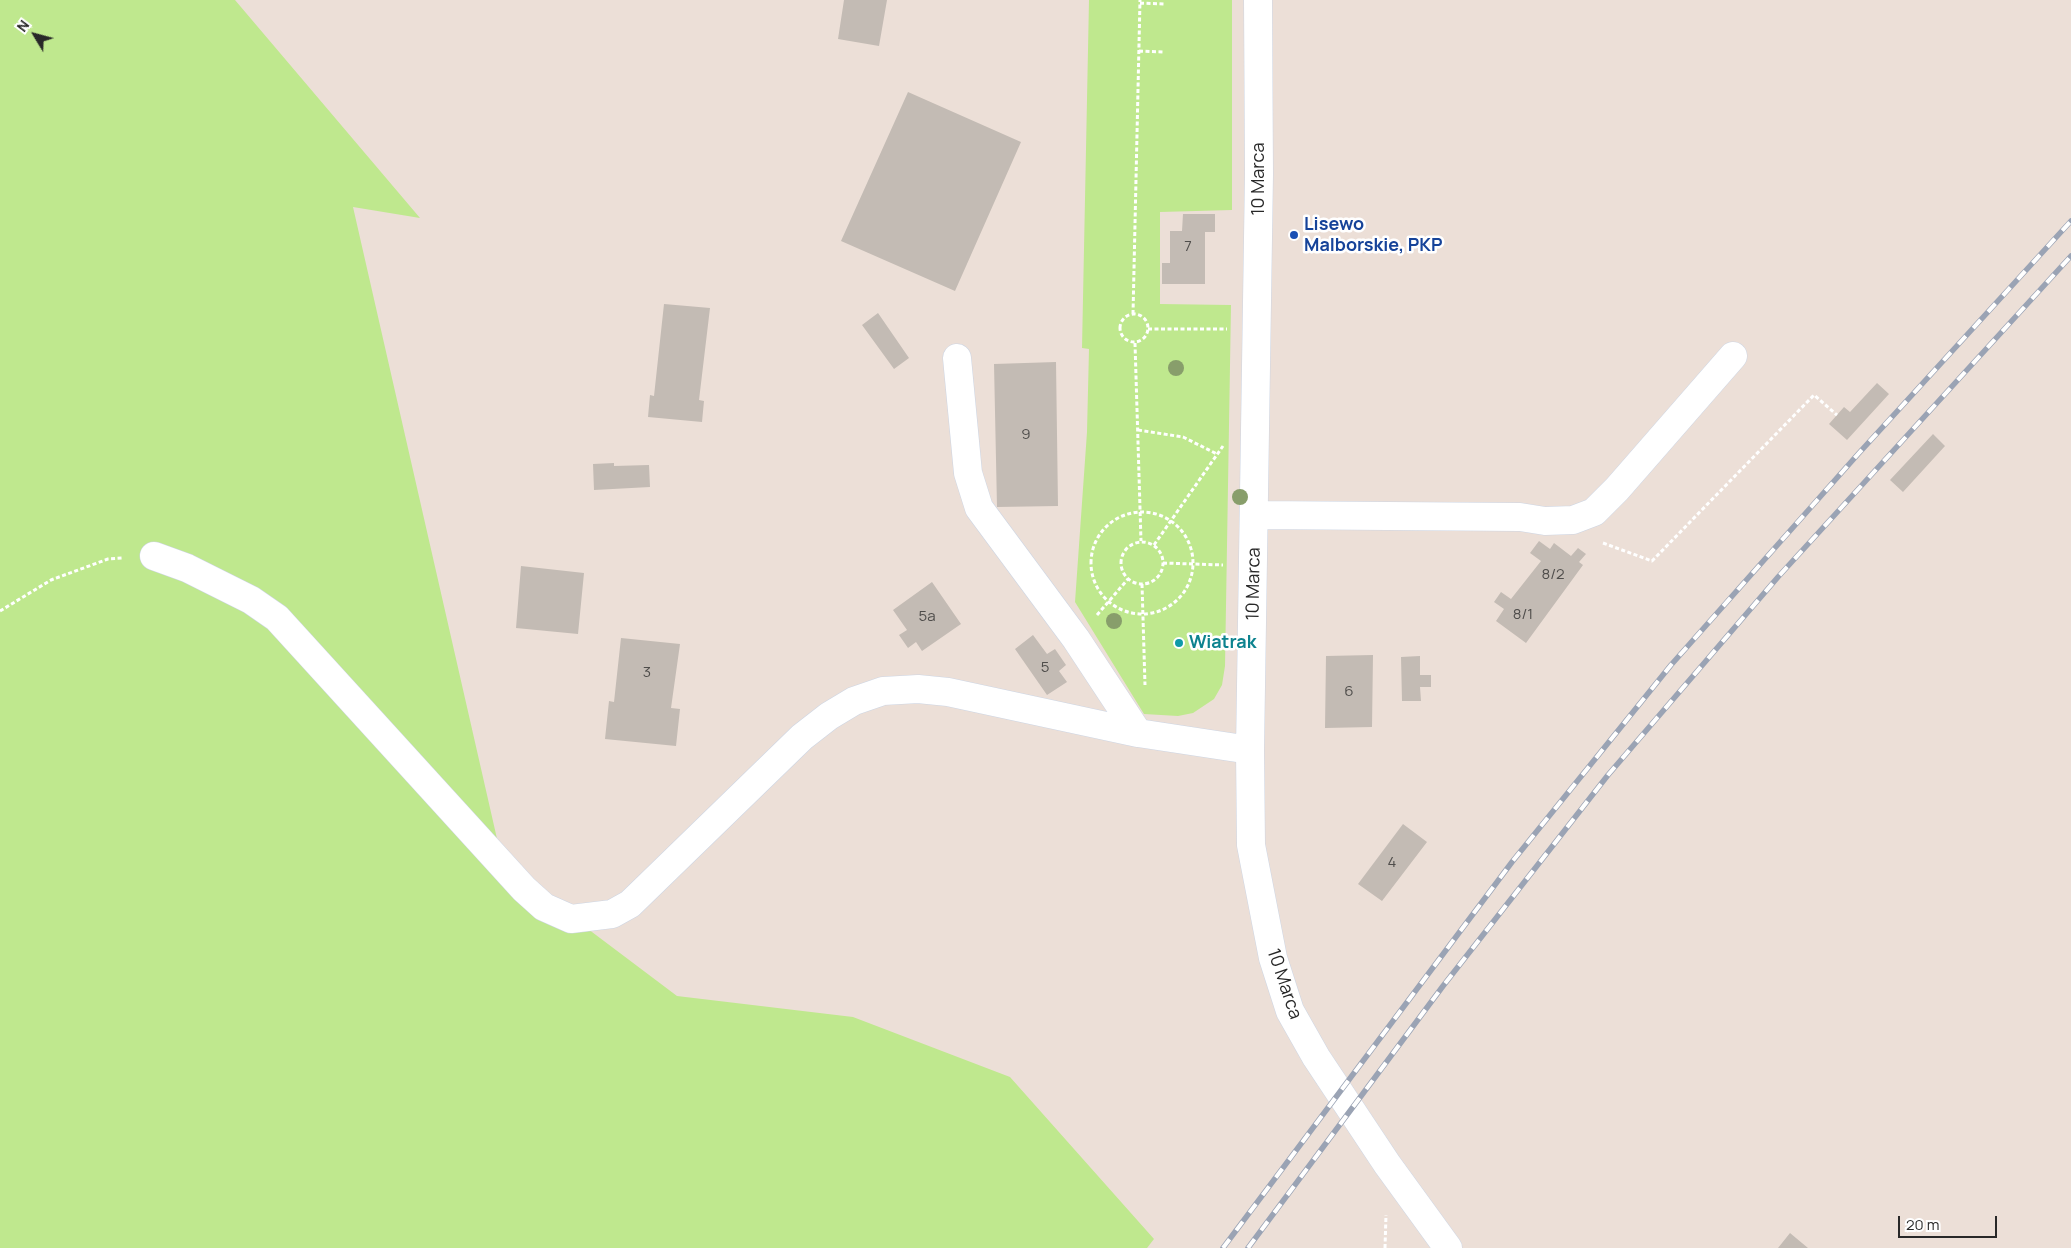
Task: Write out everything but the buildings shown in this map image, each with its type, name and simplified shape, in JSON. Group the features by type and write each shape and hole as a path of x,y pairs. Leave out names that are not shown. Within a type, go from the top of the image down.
{"street":[{"name":"10 Marca","path":"1258,0 1259,174 1256,515 1250,750 1252,845 1273,958 1290,1011 1316,1057 1387,1164 1448,1248"},
{"path":"1256,515 1520,517 1545,521 1573,520 1594,512 1617,489 1733,356"},
{"path":"957,358 968,473 980,508 1076,639 1138,733"},
{"path":"154,556 187,568 252,600 277,618 524,889 544,907 571,919 612,914 630,904 802,737 829,716 854,701 883,691 918,689 948,692 1138,733 1250,750"}],"path":[{"path":"1133,314 1140,1 1164,4"},
{"path":"1139,51 1164,52"},
{"path":"1133,314 1144,318 1148,329 1143,340 1135,343 1125,340 1120,326 1124,317 1133,314"},
{"path":"1148,329 1228,328"},
{"path":"1135,343 1141,541"},
{"path":"1573,520 1571,532 1652,561 1814,395 1837,415"},
{"path":"1138,430 1182,437 1217,454"},
{"path":"1154,545 1170,519 1226,441"},
{"path":"1140,511 1156,513 1170,519 1178,526 1190,543 1193,564 1189,585 1175,602 1160,611 1144,615 1125,612 1108,602 1094,582 1091,570 1093,546 1106,526 1116,518 1140,511"},
{"path":"1141,541 1154,545 1159,550 1163,563 1159,575 1148,583 1142,584 1128,579 1123,574 1120,559 1127,546 1141,541"},
{"path":"0,611 51,580 108,559 154,556"},
{"path":"1163,563 1226,565"},
{"path":"1096,616 1128,579"},
{"path":"1142,584 1146,690"}],"green space":[{"path":"0,0 235,0 420,218 353,207 503,865 677,996 853,1017 1010,1077 1154,1239 1147,1248 0,1248"},
{"path":"1089,0 1232,0 1232,210 1160,212 1160,304 1231,305 1225,666 1222,685 1214,699 1193,713 1178,716 1144,714 1075,602 1087,432 1089,349 1082,348"}],"railway":[{"path":"1223,1248 1512,862 1671,665 1859,453 2071,221"},
{"path":"1248,1248 1443,986 1608,775 1778,577 2071,256"}],"place":[{"name":"Lisewo Malborskie, PKP","path":"1294,235"},
{"name":"Wiatrak","path":"1179,643"}]}
